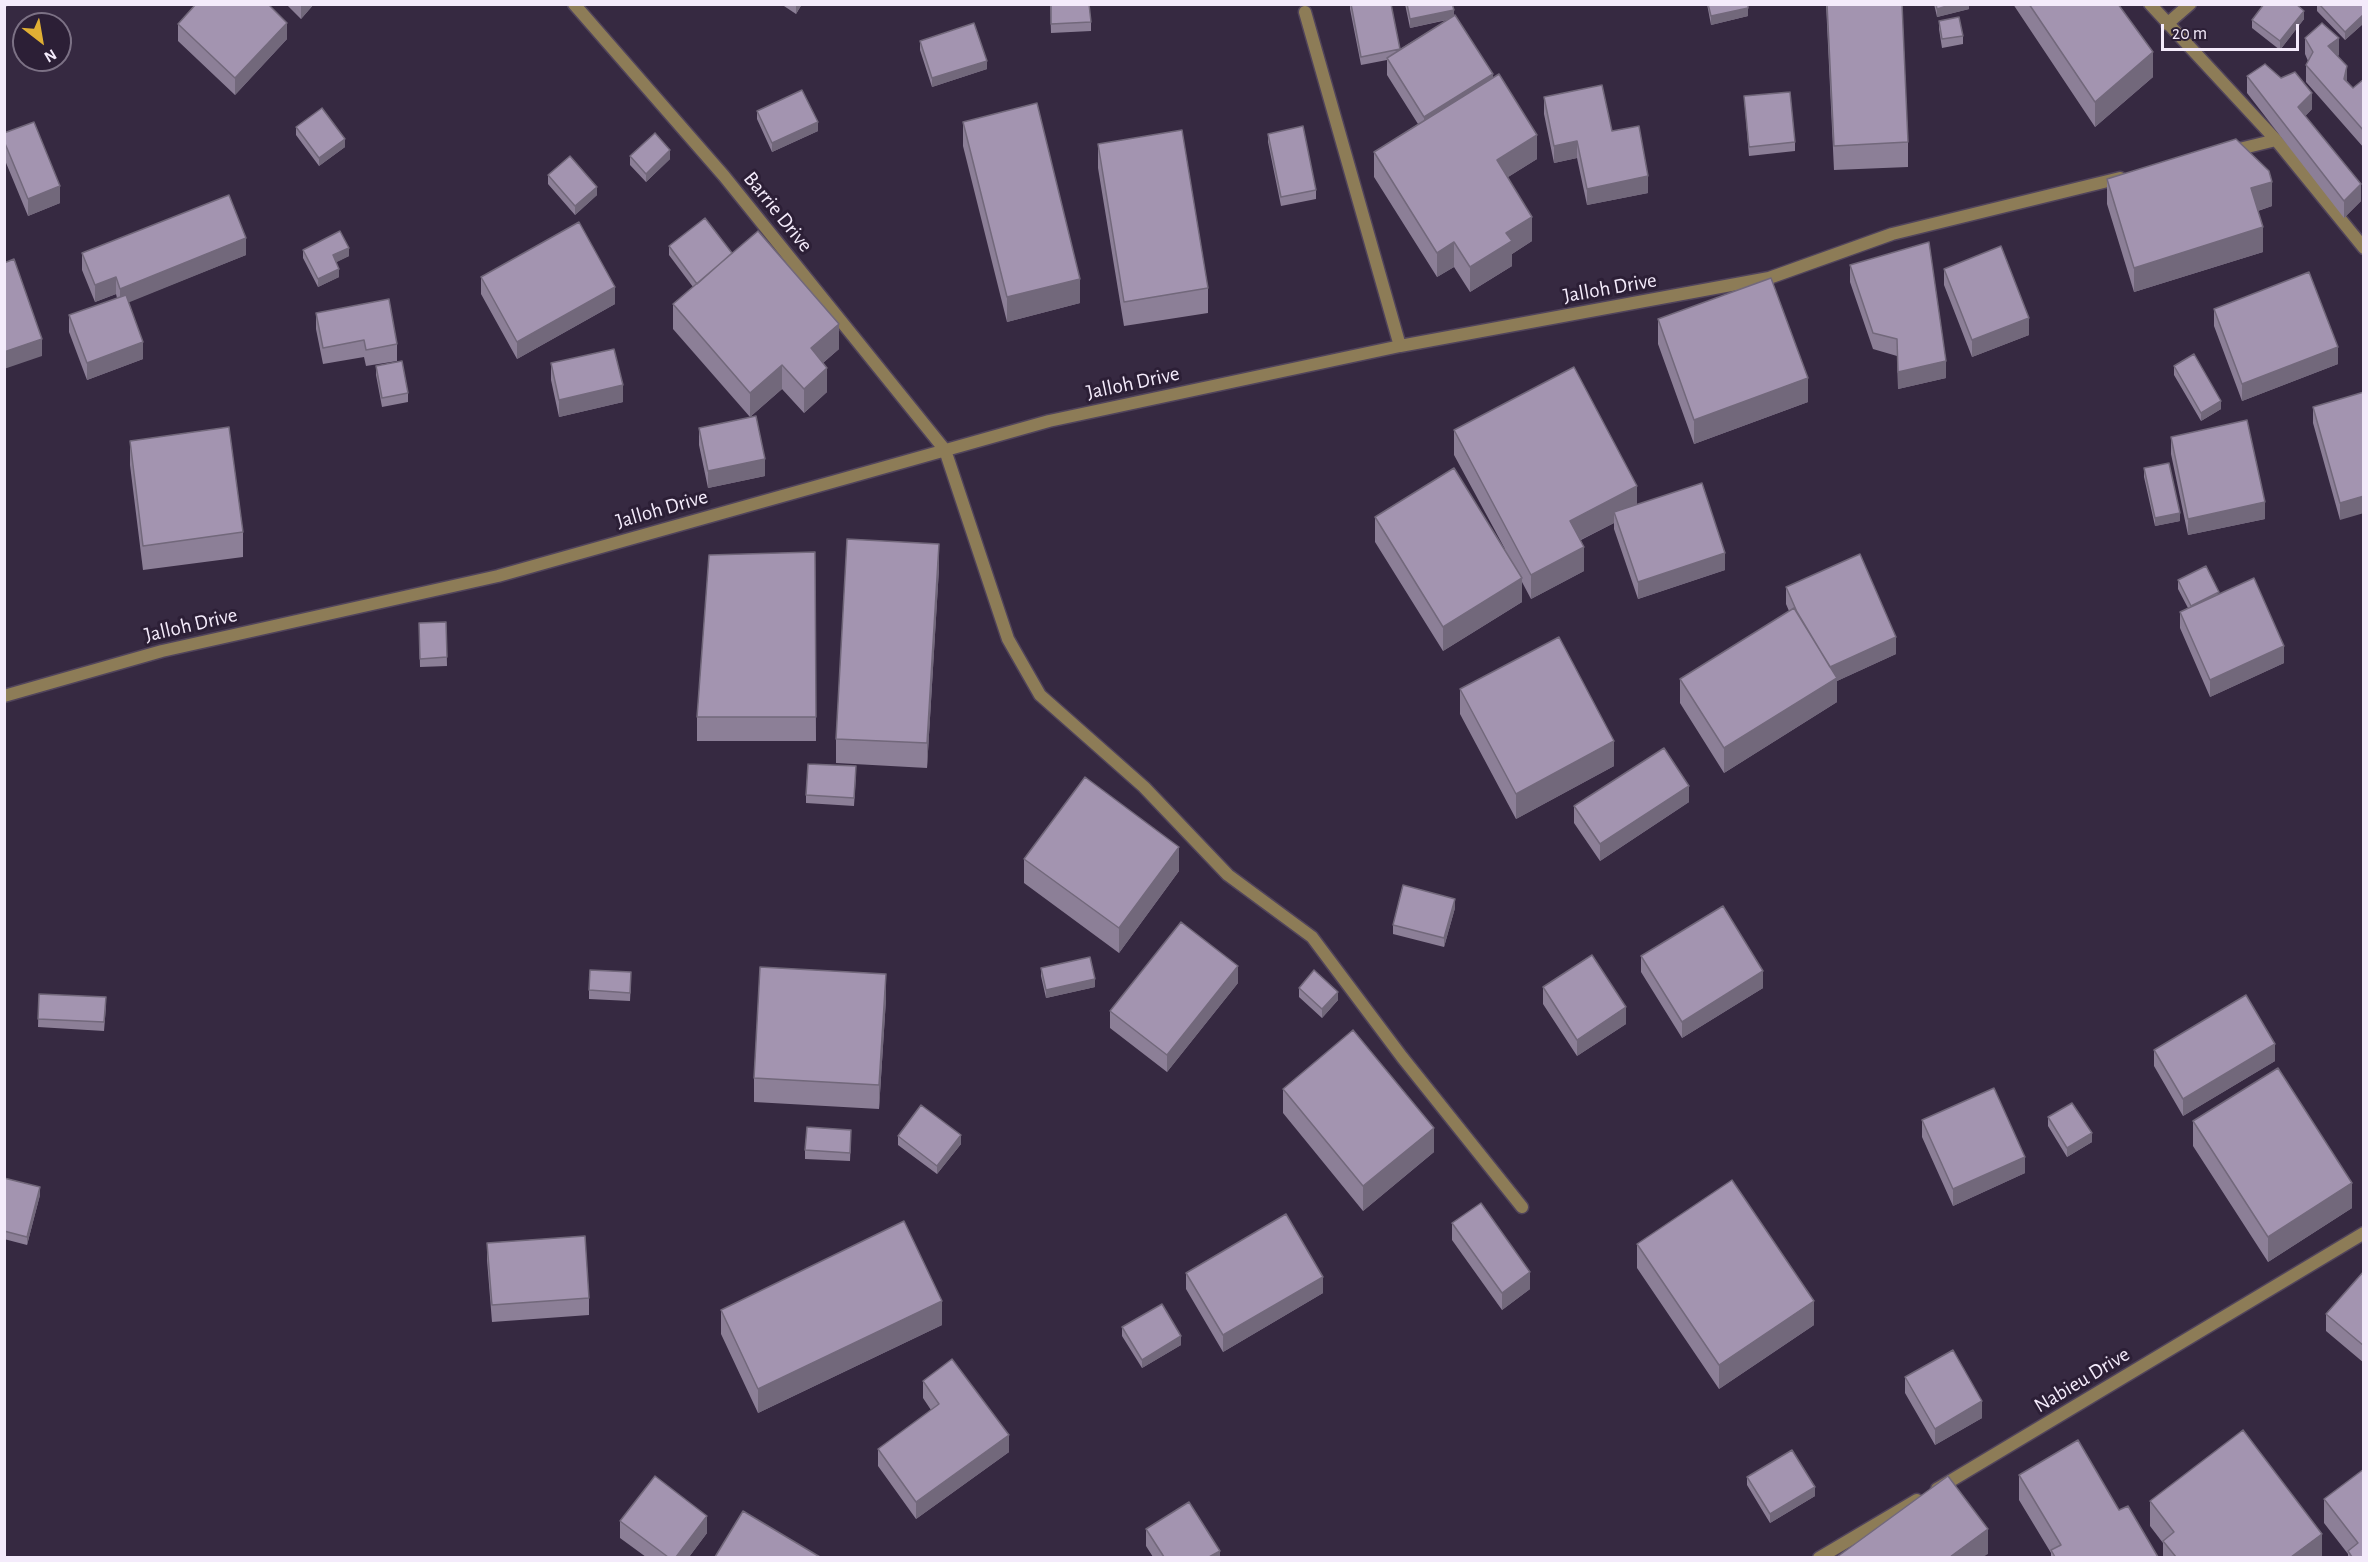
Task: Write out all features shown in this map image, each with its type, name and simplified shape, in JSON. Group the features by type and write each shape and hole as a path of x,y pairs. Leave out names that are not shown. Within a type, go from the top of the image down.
{"street":[{"name":"Barrie Drive","path":"574,4 724,176 945,450"},
{"path":"2150,4 2276,140 2364,248"},
{"path":"2168,24 2190,4"},
{"path":"1305,12 1400,346"},
{"path":"2218,154 2276,140"},
{"name":"Jalloh Drive","path":"4,696 162,651 498,576 1049,421 1400,346 1769,278 1892,234 2136,174"},
{"path":"945,450 1008,639 1040,695 1144,787 1228,875 1312,937 1402,1057 1522,1207"},
{"name":"Nabieu Drive","path":"1819,1557 2364,1233"}],"building":[{"path":"196,4 268,4 287,23 235,78 178,24"},
{"path":"1051,4 1089,4 1091,22 1051,24"},
{"path":"1351,4 1391,4 1400,49 1361,57"},
{"path":"1407,4 1452,4 1454,10 1410,19"},
{"path":"1708,4 1748,4 1748,8 1711,16"},
{"path":"1827,4 1902,4 1908,142 1834,146"},
{"path":"1936,4 1953,4 1937,9"},
{"path":"2029,4 2118,4 2153,52 2095,102"},
{"path":"2264,4 2296,4 2304,11 2280,41 2252,20"},
{"path":"2319,4 2364,4 2364,14 2345,32"},
{"path":"1455,15 1493,74 1424,117 1387,58"},
{"path":"1959,17 1963,36 1942,39 1939,21"},
{"path":"974,23 987,61 932,78 920,41"},
{"path":"2322,23 2339,38 2328,46 2347,66 2344,79 2353,88 2364,79 2364,131 2306,65 2313,52 2305,38"},
{"path":"2265,64 2281,78 2295,72 2312,93 2298,107 2361,184 2344,201 2247,76"},
{"path":"1499,74 1537,135 1497,160 1532,217 1506,233 1512,241 1470,267 1454,242 1437,253 1374,152"},
{"path":"1602,85 1612,131 1639,126 1648,176 1587,189 1577,141 1554,146 1544,97"},
{"path":"802,90 818,122 772,143 757,111"},
{"path":"1790,92 1795,142 1749,147 1744,96"},
{"path":"1037,103 1080,279 1007,297 963,122"},
{"path":"322,108 345,139 319,158 296,127"},
{"path":"34,122 60,186 28,199 4,141 4,133"},
{"path":"1303,126 1316,190 1281,197 1268,134"},
{"path":"1182,130 1208,288 1124,302 1098,144"},
{"path":"655,133 670,150 646,174 630,156"},
{"path":"2236,139 2269,171 2272,182 2251,188 2263,227 2134,268 2107,179"},
{"path":"570,156 597,187 575,206 548,175"},
{"path":"229,195 246,238 120,289 116,277 95,285 82,253"},
{"path":"705,218 732,253 697,284 669,246"},
{"path":"579,222 615,287 517,342 481,277"},
{"path":"340,231 349,248 333,255 339,269 318,279 303,250"},
{"path":"758,231 839,324 811,348 827,368 804,389 782,365 750,393 673,304"},
{"path":"1929,242 1946,361 1898,372 1897,339 1873,333 1850,265"},
{"path":"2001,246 2029,318 1972,340 1944,269"},
{"path":"14,259 42,339 4,352 4,263"},
{"path":"2309,272 2338,347 2242,384 2214,309"},
{"path":"1771,278 1808,378 1694,420 1658,319"},
{"path":"126,295 143,342 87,363 69,315"},
{"path":"389,299 397,344 366,350 364,340 323,348 316,313"},
{"path":"614,349 623,385 559,400 551,363"},
{"path":"2194,354 2221,401 2201,413 2174,366"},
{"path":"402,361 408,393 382,398 376,366"},
{"path":"1574,367 1637,486 1570,521 1584,547 1531,575 1454,430"},
{"path":"2364,392 2364,496 2340,503 2313,407"},
{"path":"756,416 765,459 708,471 699,428"},
{"path":"2247,420 2265,502 2188,519 2171,437"},
{"path":"229,427 243,532 143,546 130,441"},
{"path":"2169,463 2180,513 2155,518 2144,468"},
{"path":"1454,468 1522,578 1443,627 1375,517"},
{"path":"1702,483 1725,553 1638,582 1614,512"},
{"path":"847,539 939,544 927,743 836,739"},
{"path":"815,552 816,717 697,717 709,555"},
{"path":"1860,554 1896,637 1830,667 1797,612 1786,587"},
{"path":"2206,566 2219,592 2191,606 2178,580"},
{"path":"2254,578 2284,646 2210,680 2180,612"},
{"path":"1794,608 1837,678 1724,748 1680,679"},
{"path":"446,622 447,657 420,659 419,623"},
{"path":"1559,637 1614,741 1516,794 1460,689"},
{"path":"1664,748 1689,786 1600,844 1574,806"},
{"path":"808,764 856,766 854,798 806,795"},
{"path":"1085,777 1179,847 1119,928 1024,859"},
{"path":"1403,885 1455,899 1444,938 1393,925"},
{"path":"1723,906 1763,971 1682,1022 1641,956"},
{"path":"1181,922 1238,966 1167,1055 1110,1011"},
{"path":"1592,955 1626,1007 1577,1040 1543,987"},
{"path":"1090,957 1095,979 1046,990 1041,968"},
{"path":"760,967 886,974 879,1085 754,1078"},
{"path":"590,970 631,972 630,993 589,990"},
{"path":"1314,970 1338,992 1322,1009 1299,988"},
{"path":"39,994 106,997 104,1022 38,1019"},
{"path":"2246,995 2275,1044 2183,1099 2154,1050"},
{"path":"1353,1030 1434,1128 1363,1186 1283,1089"},
{"path":"2278,1068 2352,1183 2268,1237 2193,1121"},
{"path":"1994,1088 2025,1157 1953,1189 1922,1120"},
{"path":"2072,1103 2092,1133 2067,1148 2048,1117"},
{"path":"921,1105 961,1135 937,1166 898,1136"},
{"path":"807,1127 851,1130 850,1153 805,1150"},
{"path":"4,1178 40,1187 27,1237 4,1231"},
{"path":"1732,1180 1814,1301 1719,1365 1637,1244"},
{"path":"1481,1203 1530,1272 1502,1293 1452,1223"},
{"path":"1286,1214 1323,1277 1223,1335 1186,1273"},
{"path":"904,1221 942,1301 758,1389 721,1310"},
{"path":"585,1236 589,1298 492,1305 487,1243"},
{"path":"2364,1271 2364,1346 2326,1314"},
{"path":"1162,1304 1181,1336 1142,1360 1122,1327"},
{"path":"1953,1350 1982,1401 1935,1429 1905,1377"},
{"path":"952,1359 1009,1435 916,1502 878,1449 939,1404 923,1381"},
{"path":"2243,1430 2322,1534 2291,1557 2176,1557 2163,1541 2174,1532 2150,1501"},
{"path":"2078,1440 2119,1510 2128,1506 2158,1557 2055,1557 2051,1550 2061,1545 2019,1475"},
{"path":"1792,1450 1815,1487 1770,1514 1747,1477"},
{"path":"2364,1469 2364,1557 2352,1557 2348,1551 2358,1543 2324,1499"},
{"path":"655,1476 707,1516 676,1557 668,1557 620,1521"},
{"path":"1948,1476 1988,1529 1950,1557 1837,1557"},
{"path":"1189,1502 1220,1551 1209,1557 1164,1557 1146,1529"},
{"path":"743,1511 820,1557 715,1557"}]}
